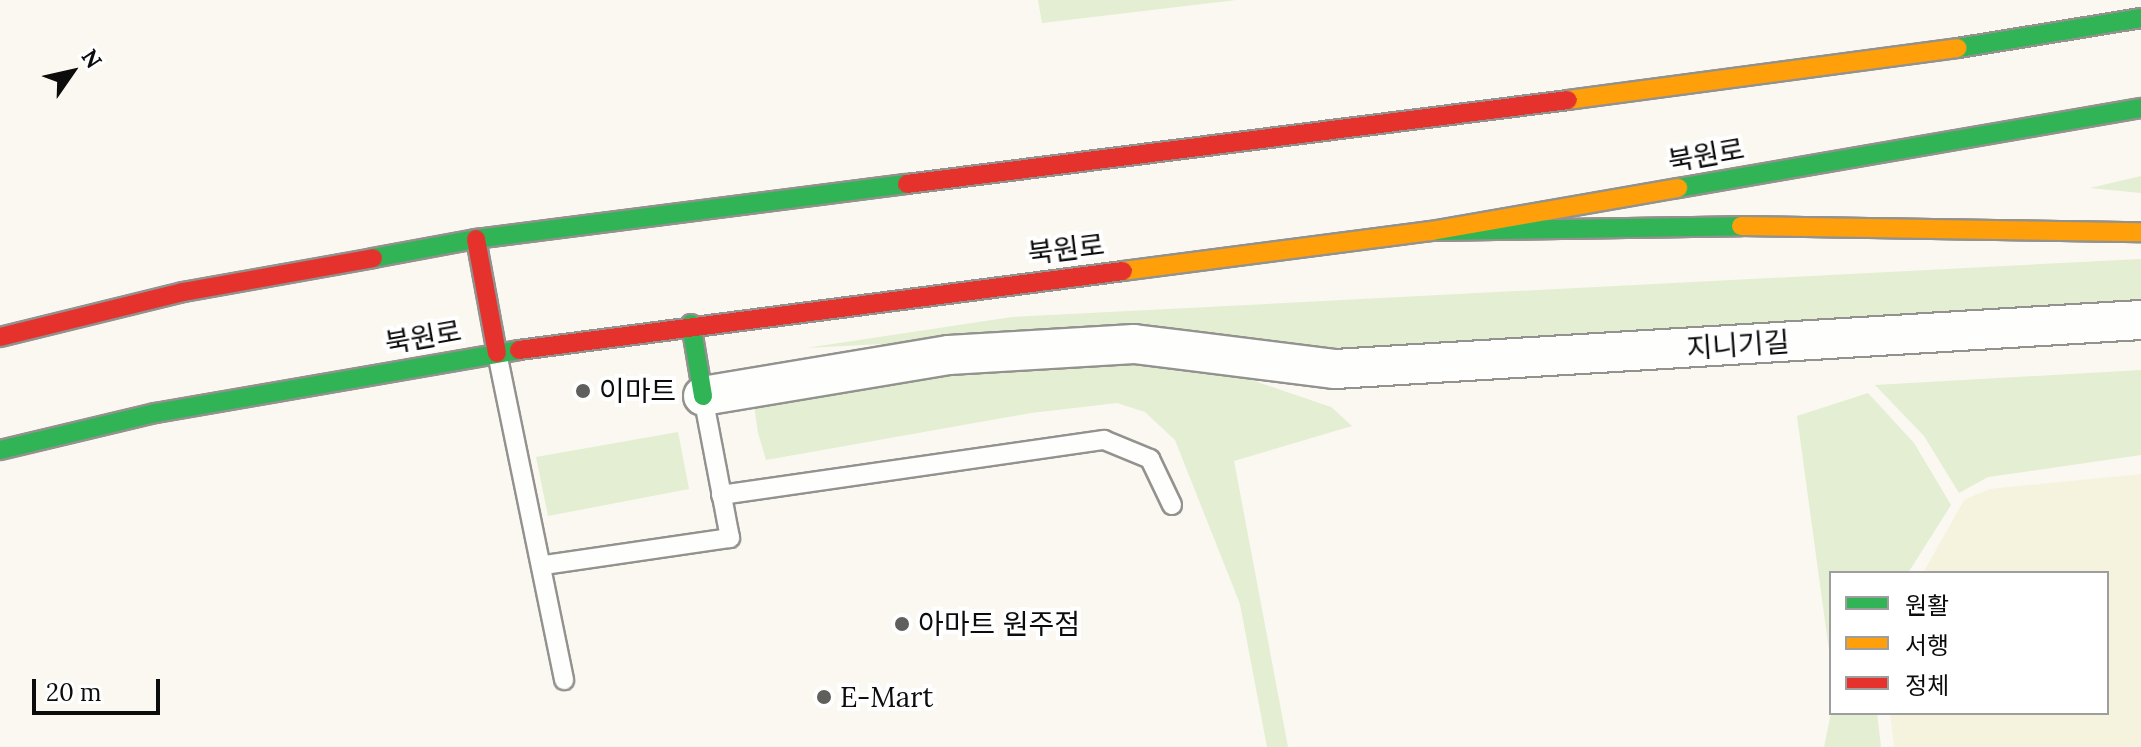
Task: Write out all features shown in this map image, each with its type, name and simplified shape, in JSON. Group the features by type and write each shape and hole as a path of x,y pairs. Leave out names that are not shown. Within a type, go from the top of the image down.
{"main road":[{"path":"0,337 183,292 476,239 1881,60 2141,18"},
{"name":"북원로","path":"0,450 155,413 497,353 691,324 1431,231 2141,108"},
{"path":"1431,231 1745,226 2141,232"},
{"path":"476,239 497,353"},
{"path":"691,324 703,396"}],"street":[{"name":"지니기길","path":"703,396 949,355 1134,344 1335,369 2141,320"}],"lane":[{"path":"497,353 544,565 564,680"},
{"path":"544,565 730,538 703,396"},
{"path":"721,495 1104,440 1150,459 1172,505"}],"shaded area":[{"path":"2141,474 2141,747 1894,747 1890,715 2109,715 2109,571 1924,571 1964,500 1989,489"}],"green space":[{"path":"1038,0 1236,0 1042,23"},
{"path":"2141,176 2141,193 2090,188"},
{"path":"2141,259 2141,304 1345,355 1014,337 806,348 1012,317"},
{"path":"1137,357 1237,375 1331,407 1352,426 1234,461 1288,747 1267,747 1240,604 1175,440 1145,412 1117,403 1031,413 766,460 758,433 754,405 996,365"},
{"path":"2141,370 2141,455 1988,477 1959,493 1924,436 1875,385"},
{"path":"1868,393 1914,443 1951,505 1909,571 1829,571 1829,650 1797,416"},
{"path":"678,432 689,489 548,516 536,457"},
{"path":"1831,715 1877,715 1881,747 1824,747"}],"traffic: fast":[{"path":"1958,48 2141,18"},
{"path":"1678,188 2141,108"},
{"path":"373,258 476,239 907,184"},
{"path":"1431,231 1741,226"},
{"path":"691,324 703,396"},
{"path":"0,450 155,413 519,350"}],"traffic: slow":[{"path":"1568,100 1958,48"},
{"path":"1123,271 1431,231 1678,188"},
{"path":"1741,226 2141,232"}],"traffic: jam":[{"path":"907,184 1568,100"},
{"path":"476,239 497,353"},
{"path":"0,337 183,292 373,258"},
{"path":"519,350 1123,271"}],"place":[{"name":"이마트","path":"583,391"},
{"name":"아마트 원주점","path":"902,624"},
{"name":"E-Mart","path":"824,697"}]}
